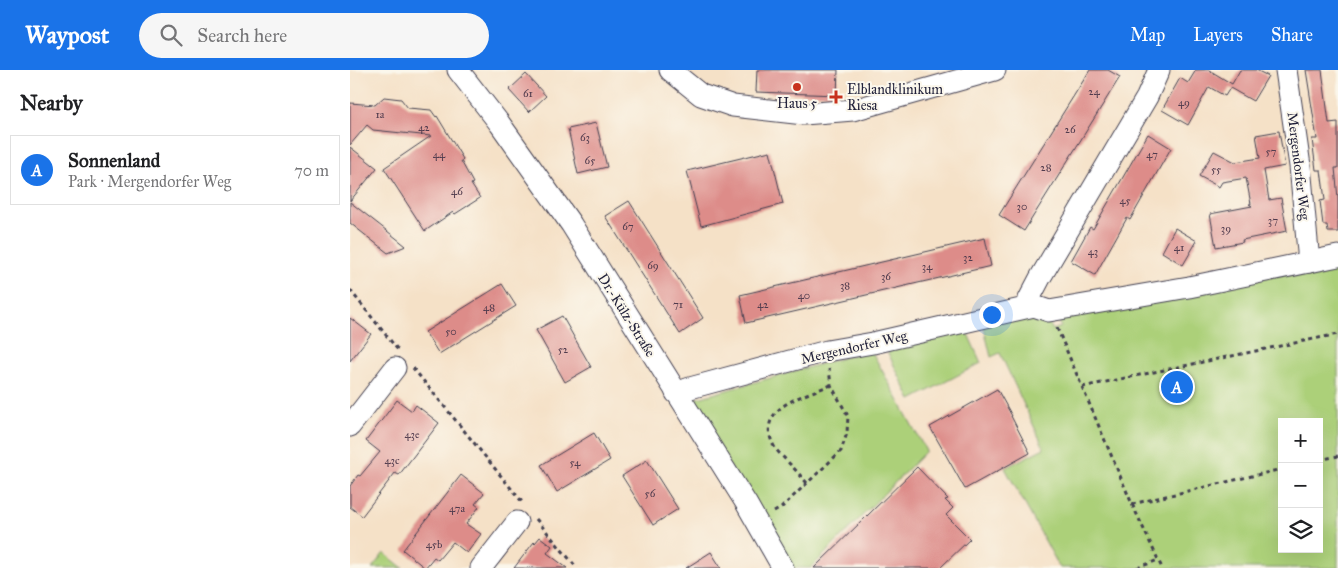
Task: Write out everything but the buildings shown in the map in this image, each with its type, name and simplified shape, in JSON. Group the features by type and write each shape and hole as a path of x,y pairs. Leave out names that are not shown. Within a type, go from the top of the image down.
{"street":[{"path":"670,70 701,95 733,106 804,114 853,110 995,70"},
{"path":"1042,308 1029,299 1147,97 1159,70"},
{"name":"Mergendorfer Weg","path":"1286,70 1300,166 1309,262"},
{"name":"Dr.-Külz-Straße","path":"462,71 571,224 746,503 783,568"},
{"name":"Mergendorfer Weg","path":"676,393 827,351 1042,308 1189,287 1338,256"},
{"path":"350,426 402,361"},
{"path":"481,568 526,516"}],"path":[{"path":"350,290 402,361 526,516 577,568"},
{"path":"1042,308 1082,387 1132,504 1162,568"},
{"path":"1082,387 1338,334"},
{"path":"774,512 781,508 841,451 847,433 848,416 831,385 827,351"},
{"path":"807,482 776,450 769,435 770,420 779,408 793,399 831,385"},
{"path":"1323,459 1338,456"},
{"path":"1132,504 1278,470"},
{"path":"1138,568 1158,560"}],"green space":[{"path":"1338,263 1338,568 1060,568 1005,468 1044,448 1000,353 991,357 983,324 1025,315 1046,318 1053,330 1061,327 1058,318"},
{"path":"960,330 968,334 981,363 911,400 888,353 892,345"},
{"path":"871,350 926,451 811,568 789,568 691,400"},
{"path":"384,553 403,568 372,568"}],"place":[{"name":"Haus 5","path":"797,87"},
{"name":"Elblandklinikum Riesa","path":"836,97"},
{"name":"Sonnenland","path":"1177,387"}]}
